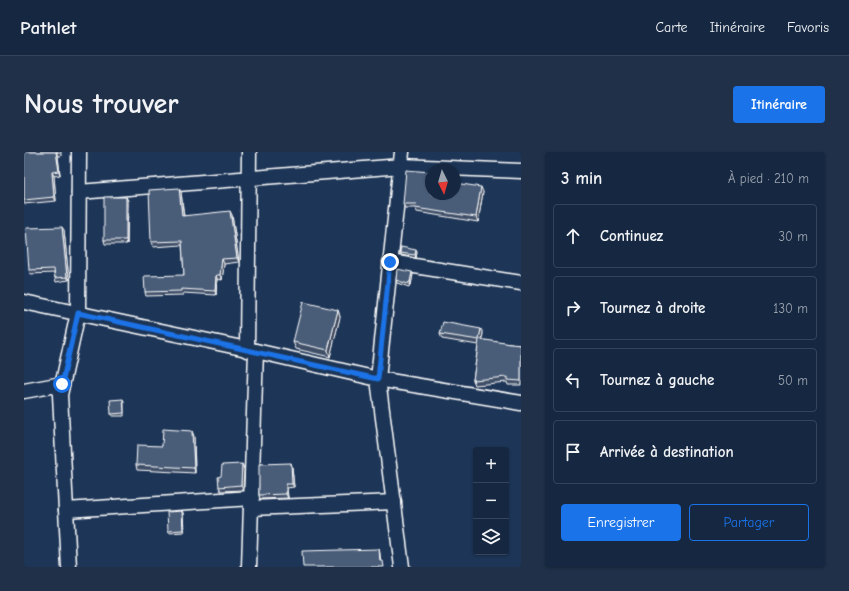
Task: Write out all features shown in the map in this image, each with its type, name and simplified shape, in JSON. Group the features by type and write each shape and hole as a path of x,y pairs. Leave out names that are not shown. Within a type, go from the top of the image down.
{"street":[{"path":"69,567 60,395 78,313 79,152"},
{"path":"249,152 252,350 249,567"},
{"path":"79,192 249,178 401,159 521,171"},
{"path":"401,159 378,379 402,567"},
{"path":"390,262 521,283"},
{"path":"24,302 252,350 378,379 521,403"},
{"path":"24,391 62,384"},
{"path":"66,510 251,503 394,502"}],"building":[{"path":"24,152 56,152 59,171 52,172 54,197 24,200"},
{"path":"406,170 425,172 425,200 461,200 461,184 481,187 476,217 415,208 416,204 403,204"},
{"path":"179,188 182,216 230,211 237,258 222,259 220,275 216,275 215,291 181,289 181,291 145,292 144,276 184,275 182,241 151,242 149,190"},
{"path":"104,197 126,197 126,240 104,240"},
{"path":"62,227 67,277 55,278 54,269 29,270 26,228"},
{"path":"401,247 416,250 415,255 400,253"},
{"path":"397,269 412,272 410,282 408,284 396,280"},
{"path":"303,302 338,310 328,350 293,342"},
{"path":"443,322 481,329 479,339 521,345 521,381 507,380 507,377 473,380 479,340 440,334"},
{"path":"123,399 124,413 111,414 110,400"},
{"path":"163,429 192,431 194,468 136,465 137,445 162,446"},
{"path":"291,463 292,484 286,484 286,494 259,495 259,464"},
{"path":"242,464 241,485 219,487 218,477 221,476 222,465"},
{"path":"182,511 183,530 168,531 167,512"},
{"path":"379,549 380,561 383,561 384,567 303,567 302,551"}],"route":[{"path":"62,384 78,313 378,379 390,262"}]}
